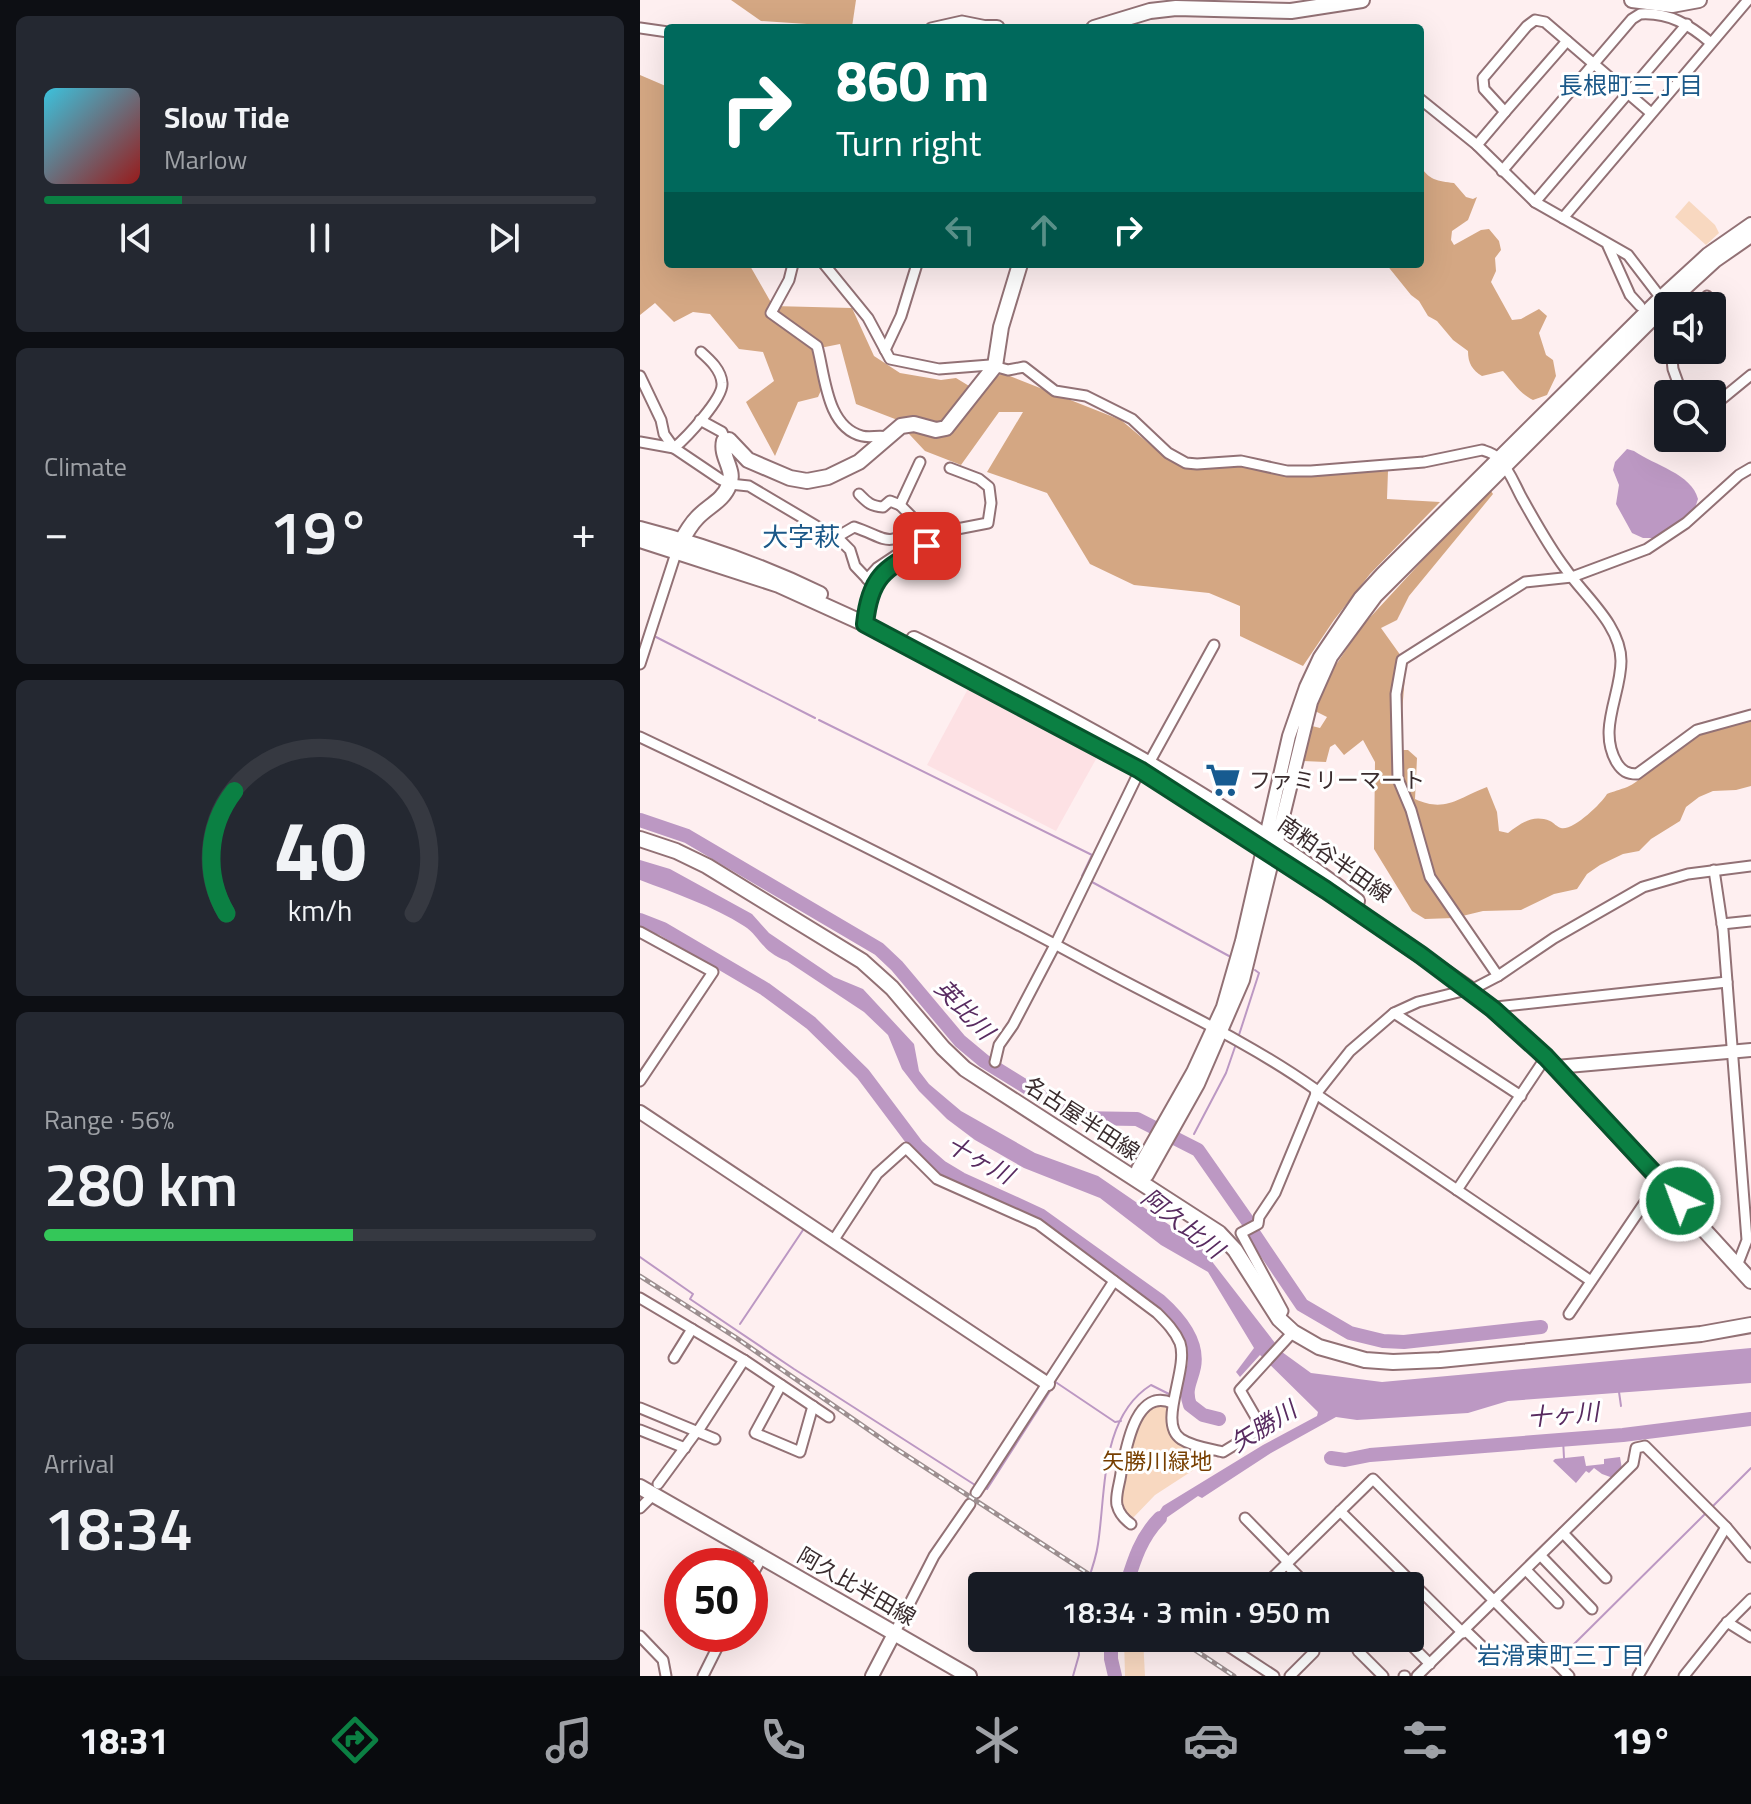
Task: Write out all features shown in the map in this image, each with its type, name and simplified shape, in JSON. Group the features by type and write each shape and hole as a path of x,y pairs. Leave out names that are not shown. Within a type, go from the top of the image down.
{"main road":[{"path":"1107,24 1150,11 1176,8 1291,11 1362,0"},
{"path":"1632,0 1672,5 1699,0"},
{"path":"679,545 697,518 718,501 730,484 730,468 722,448 726,441 729,440 748,460 790,478 807,481 847,469 907,424 936,430 946,428 995,366 1001,327 1019,268"},
{"name":"南粕谷半田線","path":"640,529 865,620 1144,766 1270,846 1496,1007 1555,1064 1743,1264 1751,1281"},
{"name":"南粕谷半田線","path":"640,540 679,545"},
{"name":"名古屋半田線","path":"640,839 707,866 862,961 886,982 965,1069 1219,1233 1235,1250 1289,1336 1342,1355 1393,1362 1686,1335 1751,1325"},
{"name":"南粕谷半田線","path":"1471,988 1555,1064 1660,1180 1743,1264"},
{"name":"阿久比半田線","path":"651,1489 747,1548"},
{"name":"阿久比半田線","path":"768,1560 969,1676"}],"street":[{"path":"1563,218 1748,0"},
{"path":"1502,171 1632,19 1640,14 1666,16 1687,24 1711,43"},
{"path":"1505,112 1484,89 1483,78 1527,26 1535,20 1542,20 1651,113"},
{"path":"949,24 962,21 976,24"},
{"path":"1535,202 1687,24"},
{"path":"640,28 664,31"},
{"path":"1477,145 1567,41"},
{"path":"1424,102 1477,145 1535,202 1628,255 1656,292"},
{"path":"1672,292 1708,254 1751,224"},
{"path":"1675,292 1751,236"},
{"path":"1608,246 1630,295 1640,306"},
{"path":"792,268 771,313 817,346 828,399 845,424 861,436 888,437"},
{"path":"827,268 868,318 890,359 921,367 956,369 995,366 1008,370 1024,367 1055,391 1086,396 1119,412 1141,426 1168,453 1186,463 1241,461 1287,471 1311,471 1411,464 1482,450 1490,452 1502,463 1572,577 1618,640 1621,661 1608,739 1622,770 1637,774 1697,730 1751,715"},
{"path":"885,350 901,316 916,268"},
{"path":"1137,1180 1147,1175 1162,1140 1221,1034 1252,950 1289,736 1306,687 1339,627 1382,574 1502,463 1654,310"},
{"path":"640,442 674,448 686,438 721,392 723,385 716,368 701,352"},
{"path":"1726,396 1751,375"},
{"path":"640,376 661,420 664,434 674,448 704,470 730,484 749,486 832,535 846,545 855,566 870,583"},
{"path":"700,420 722,432 726,441"},
{"path":"900,505 920,462"},
{"path":"870,583 886,568 962,527 988,523 991,503 986,483 950,468"},
{"path":"1498,976 1430,877 1411,810 1398,779 1399,744 1395,713 1400,667 1408,654 1515,587 1537,579 1572,577 1647,549 1686,523 1739,475 1751,468"},
{"path":"859,494 866,503 876,506 883,507 890,501 900,505 916,521 943,537"},
{"path":"832,535 842,534 851,527 896,540 916,521"},
{"path":"865,620 870,583 877,568 916,542 916,534 908,530"},
{"path":"640,664 679,545"},
{"path":"995,1062 999,1045 1013,1025 1056,943 1144,766 1214,645"},
{"path":"640,737 1056,943 1221,1034 1271,1058 1315,1089 1316,1094 1591,1281"},
{"path":"1279,1319 1283,1311 1278,1298 1241,1233 1258,1224 1259,1217 1275,1193 1316,1094 1350,1051 1394,1013 1498,976 1629,893 1669,878 1751,866"},
{"path":"1714,870 1746,1169 1747,1240 1743,1264"},
{"path":"1722,924 1751,921"},
{"path":"640,932 713,972 640,1081"},
{"path":"1496,1007 1727,982"},
{"path":"1394,1013 1521,1096"},
{"path":"1457,1190 1521,1096 1555,1064 1751,1050"},
{"path":"640,1112 1048,1384"},
{"path":"833,1241 877,1174 906,1148 937,1179 1038,1224 1157,1313 1172,1328 1180,1345 1182,1361 1176,1397 1172,1403 1172,1421 1178,1437 1223,1452 1262,1428 1240,1390 1289,1336"},
{"path":"1569,1314 1660,1180"},
{"path":"976,1493 1114,1281"},
{"path":"640,1298 744,1360 829,1417"},
{"path":"674,1358 692,1329"},
{"path":"640,1508 651,1489 698,1431 744,1360"},
{"path":"781,1385 755,1433 800,1452 813,1406"},
{"path":"1131,1524 1121,1515 1116,1500 1134,1424 1145,1407 1155,1401 1172,1403"},
{"path":"640,1408 715,1439"},
{"path":"640,1430 685,1448"},
{"path":"1417,1676 1633,1464 1636,1448 1645,1446 1726,1527 1751,1557"},
{"path":"1278,1572 1373,1479 1569,1676"},
{"path":"872,1676 934,1556 970,1504"},
{"path":"1340,1511 1491,1655"},
{"path":"1245,1518 1295,1572"},
{"path":"1638,1676 1726,1527"},
{"path":"1563,1533 1606,1578"},
{"path":"1541,1556 1592,1609"},
{"path":"1526,1570 1558,1603"},
{"path":"1684,1676 1727,1622 1751,1599"},
{"path":"1727,1622 1751,1637"},
{"path":"640,1636 663,1660 666,1676"},
{"path":"703,1676 715,1652"},
{"path":"1237,1652 1274,1676"},
{"path":"1290,1676 1314,1652"},
{"path":"1359,1652 1383,1676"},
{"path":"1418,1652 1430,1664"}],"shaded area":[{"path":"731,0 856,0 852,24 761,21"},
{"path":"640,75 664,85 664,268 751,268 773,306 852,308 874,356 900,373 941,380 956,378 979,392 1002,373 1121,420 1166,458 1183,465 1245,466 1292,477 1388,471 1387,499 1440,502 1370,574 1303,666 1240,636 1240,606 1209,593 1134,585 1090,564 1047,493 987,472 1023,412 999,412 961,465 925,451 895,419 856,404 840,344 815,349 823,386 818,397 798,402 775,456 746,402 774,381 763,352 739,349 710,314 693,312 674,322 655,303 640,315"},
{"path":"1424,171 1434,179 1454,183 1466,197 1477,197 1468,220 1452,231 1451,240 1454,245 1481,230 1489,229 1499,241 1501,250 1495,258 1496,271 1491,282 1512,320 1521,319 1539,309 1547,316 1539,333 1546,355 1553,360 1556,376 1547,395 1533,400 1520,391 1503,371 1479,374 1471,366 1468,351 1428,316 1419,301 1389,268 1424,268"},
{"path":"1627,449 1680,477 1694,490 1698,499 1695,508 1681,521 1653,538 1632,533 1616,504 1619,485 1613,470 1615,462"},
{"path":"1491,491 1493,494 1409,596 1397,620 1381,628 1406,663 1399,750 1408,750 1417,758 1415,799 1443,804 1487,787 1497,812 1499,831 1508,833 1533,819 1544,819 1566,828 1586,816 1607,794 1632,784 1698,733 1751,720 1751,786 1713,791 1699,797 1686,807 1680,821 1651,839 1639,851 1623,854 1600,865 1587,874 1577,889 1554,894 1521,910 1483,911 1454,918 1425,919 1412,911 1374,849 1375,762 1363,740 1344,755 1335,744 1330,747 1326,762 1303,761 1312,726 1320,728 1327,717 1315,711 1335,666 1363,625"},
{"path":"970,685 1100,752 1056,831 927,765"},
{"path":"640,860 670,869 752,914 769,933 834,977 863,989 914,1044 919,1071 929,1084 961,1111 1035,1153 1098,1176 1200,1246 1282,1352 1311,1373 1382,1382 1751,1348 1751,1383 1508,1401 1468,1413 1357,1420 1336,1417 1271,1453 1202,1498 1198,1496 1146,1532 1163,1506 1317,1416 1318,1412 1260,1355 1240,1377 1236,1372 1254,1348 1208,1272 1161,1245 1100,1198 1024,1168 975,1140 947,1119 919,1091 902,1069 888,1035 864,1012 766,949 750,930 732,919 640,880"},
{"path":"1584,1456 1586,1466 1604,1464 1604,1459 1620,1457 1622,1469 1613,1478 1594,1468 1589,1473 1586,1471 1576,1483 1553,1461"}],"green space":[{"path":"1689,201 1715,225 1719,233 1706,245 1675,217"},
{"name":"矢勝川緑地","path":"1156,1405 1168,1408 1172,1435 1215,1456 1155,1495 1130,1521 1118,1500 1137,1427 1147,1410"},
{"path":"1124,1652 1144,1652 1145,1676 1125,1676"}],"waterway":[{"path":"656,637 815,718"},
{"path":"819,720 1092,855 1082,876"},
{"name":"英比川","path":"640,820 687,836 879,949 960,1041 984,1061 1076,1118 1137,1119 1198,1150 1249,1223"},
{"path":"1092,882 1229,956"},
{"name":"十ヶ川","path":"640,920 663,929 765,989 811,1023 863,1074 917,1146 941,1167 1040,1215 1160,1301 1180,1322 1193,1348 1194,1367 1188,1390 1190,1405 1203,1415 1219,1419"},
{"path":"1238,1038 1259,973 1255,970"},
{"path":"1194,1134 1226,1073 1236,1044"},
{"path":"640,1105 832,1233"},
{"path":"740,1324 803,1230"},
{"name":"英比川","path":"1254,1234 1302,1305 1350,1333 1383,1341 1404,1342 1541,1327"},
{"path":"841,1238 1049,1377"},
{"path":"640,1257 693,1294 690,1299 975,1485"},
{"path":"1054,1381 1115,1422 1121,1421"},
{"path":"1091,1572 1097,1550 1108,1457 1122,1416 1134,1399 1151,1385 1169,1394"},
{"path":"987,1489 1050,1391"},
{"path":"1619,1392 1621,1406"},
{"name":"十ヶ川","path":"1331,1458 1345,1460 1370,1455 1623,1435 1751,1419"},
{"path":"1563,1439 1564,1458"},
{"path":"1712,1507 1751,1468"},
{"path":"1559,1659 1706,1513"},
{"name":"矢勝川","path":"1130,1572 1143,1541 1160,1518"},
{"path":"1073,1676 1079,1652"},
{"name":"矢勝川","path":"1111,1652 1115,1676"}],"railway":[{"path":"640,1276 1086,1572"},
{"path":"1198,1652 1234,1676"}],"place":[{"name":"ファミリーマート","path":"1223,780"}],"district":[{"name":"長根町三丁目","path":"1631,85"},
{"name":"大字萩","path":"801,536"},
{"name":"岩滑東町三丁目","path":"1561,1655"}],"route":[{"path":"927,546 893,564 878,576 865,624 1140,770 1326,890 1468,988 1546,1057 1680,1201"}],"water label":[{"name":"阿久比川","path":"1183,1223"}]}
